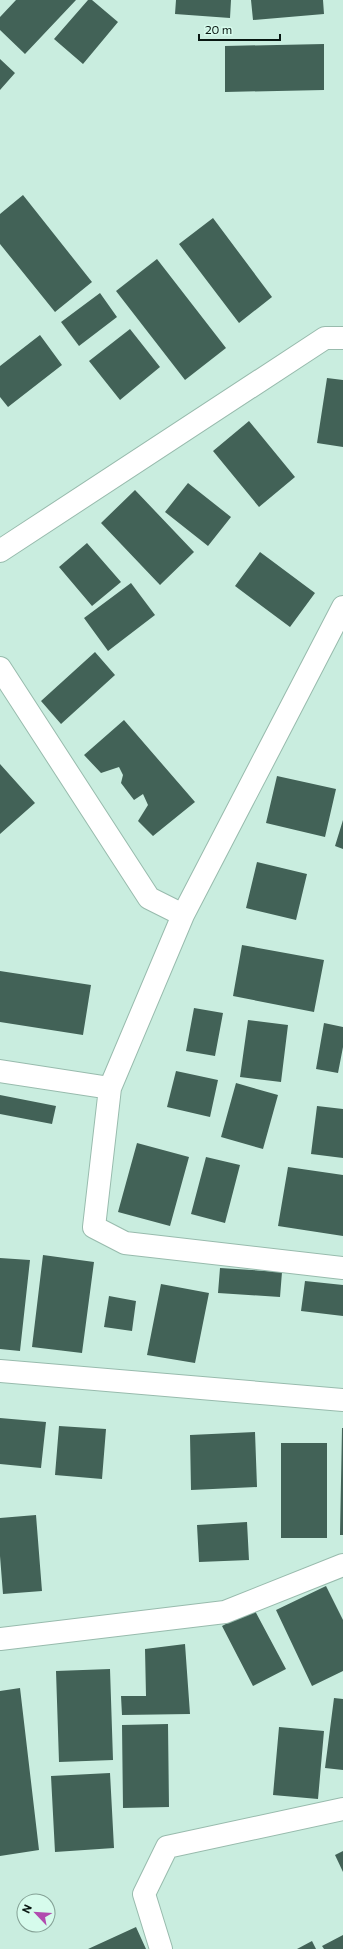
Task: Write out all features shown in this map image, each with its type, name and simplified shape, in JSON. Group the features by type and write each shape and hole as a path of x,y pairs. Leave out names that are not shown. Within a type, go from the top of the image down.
{"street":[{"path":"0,551 325,338 343,338"},
{"path":"343,607 183,915 110,1088 94,1227 125,1243 343,1268"},
{"path":"0,668 149,898 183,915"},
{"path":"0,1071 110,1088"},
{"path":"0,1371 343,1400"},
{"path":"0,1639 225,1612 343,1565"},
{"path":"161,1949 144,1894 167,1847 343,1809"}],"building":[{"path":"16,0 76,0 25,54 0,30 0,17"},
{"path":"88,0 92,0 118,22 83,64 54,39"},
{"path":"176,0 231,0 230,18 175,14"},
{"path":"251,0 323,0 324,14 253,20"},
{"path":"324,44 324,90 225,92 225,46"},
{"path":"0,59 15,73 0,90"},
{"path":"23,195 92,282 55,312 0,244 0,214"},
{"path":"213,218 272,297 239,323 179,244"},
{"path":"157,259 226,348 185,380 116,291"},
{"path":"100,293 117,317 79,346 61,322"},
{"path":"130,329 160,367 120,400 89,361"},
{"path":"40,335 62,365 8,407 0,397 0,366"},
{"path":"327,378 343,380 343,447 317,443"},
{"path":"249,421 295,477 259,507 213,451"},
{"path":"188,483 231,517 208,546 165,512"},
{"path":"135,490 194,552 160,585 101,523"},
{"path":"87,543 121,582 92,606 59,567"},
{"path":"260,552 315,593 290,627 235,586"},
{"path":"131,583 155,615 108,651 84,618"},
{"path":"95,652 115,675 61,724 41,701"},
{"path":"124,720 195,802 153,836 138,821 148,805 143,794 134,800 121,783 123,775 119,767 101,773 84,755"},
{"path":"0,764 35,803 0,834"},
{"path":"277,776 336,789 325,837 266,823"},
{"path":"343,820 343,849 335,846"},
{"path":"257,862 307,874 296,920 246,908"},
{"path":"242,945 324,960 314,1012 233,996"},
{"path":"0,971 91,985 83,1035 0,1022"},
{"path":"194,1008 223,1013 215,1056 186,1051"},
{"path":"248,1020 288,1025 281,1082 240,1077"},
{"path":"324,1023 343,1027 343,1047 338,1073 316,1069"},
{"path":"176,1071 218,1080 210,1117 167,1107"},
{"path":"236,1083 278,1095 263,1149 221,1137"},
{"path":"0,1095 56,1106 52,1124 0,1114"},
{"path":"317,1106 343,1109 343,1158 311,1154"},
{"path":"137,1143 189,1157 170,1226 118,1212"},
{"path":"206,1157 240,1165 225,1223 191,1214"},
{"path":"288,1167 343,1175 343,1236 278,1226"},
{"path":"43,1255 94,1262 82,1353 32,1347"},
{"path":"0,1258 30,1260 20,1351 0,1349"},
{"path":"220,1268 282,1272 280,1297 218,1293"},
{"path":"305,1281 343,1285 343,1316 301,1311"},
{"path":"161,1284 209,1293 195,1363 147,1355"},
{"path":"109,1296 136,1301 132,1331 104,1327"},
{"path":"0,1418 46,1422 41,1468 0,1464"},
{"path":"59,1426 106,1429 102,1479 55,1475"},
{"path":"342,1428 343,1535 340,1535"},
{"path":"255,1432 257,1487 191,1490 190,1435"},
{"path":"281,1443 327,1443 327,1538 281,1538"},
{"path":"36,1515 42,1591 3,1594 0,1556 0,1518"},
{"path":"247,1522 249,1560 199,1562 197,1525"},
{"path":"326,1586 343,1620 343,1671 312,1686 276,1610"},
{"path":"254,1609 286,1669 253,1686 222,1626"},
{"path":"185,1644 190,1714 122,1715 121,1696 146,1696 145,1649"},
{"path":"110,1669 113,1760 59,1762 56,1671"},
{"path":"20,1688 39,1850 0,1856 0,1691"},
{"path":"334,1698 343,1699 343,1770 325,1768"},
{"path":"168,1724 169,1807 123,1808 122,1725"},
{"path":"279,1727 324,1731 318,1799 273,1795"},
{"path":"110,1773 114,1848 55,1852 51,1776"},
{"path":"343,1851 343,1872 335,1855"},
{"path":"136,1927 146,1949 88,1949"},
{"path":"343,1935 343,1949 324,1949 322,1946"},
{"path":"312,1941 316,1949 297,1949"}]}
